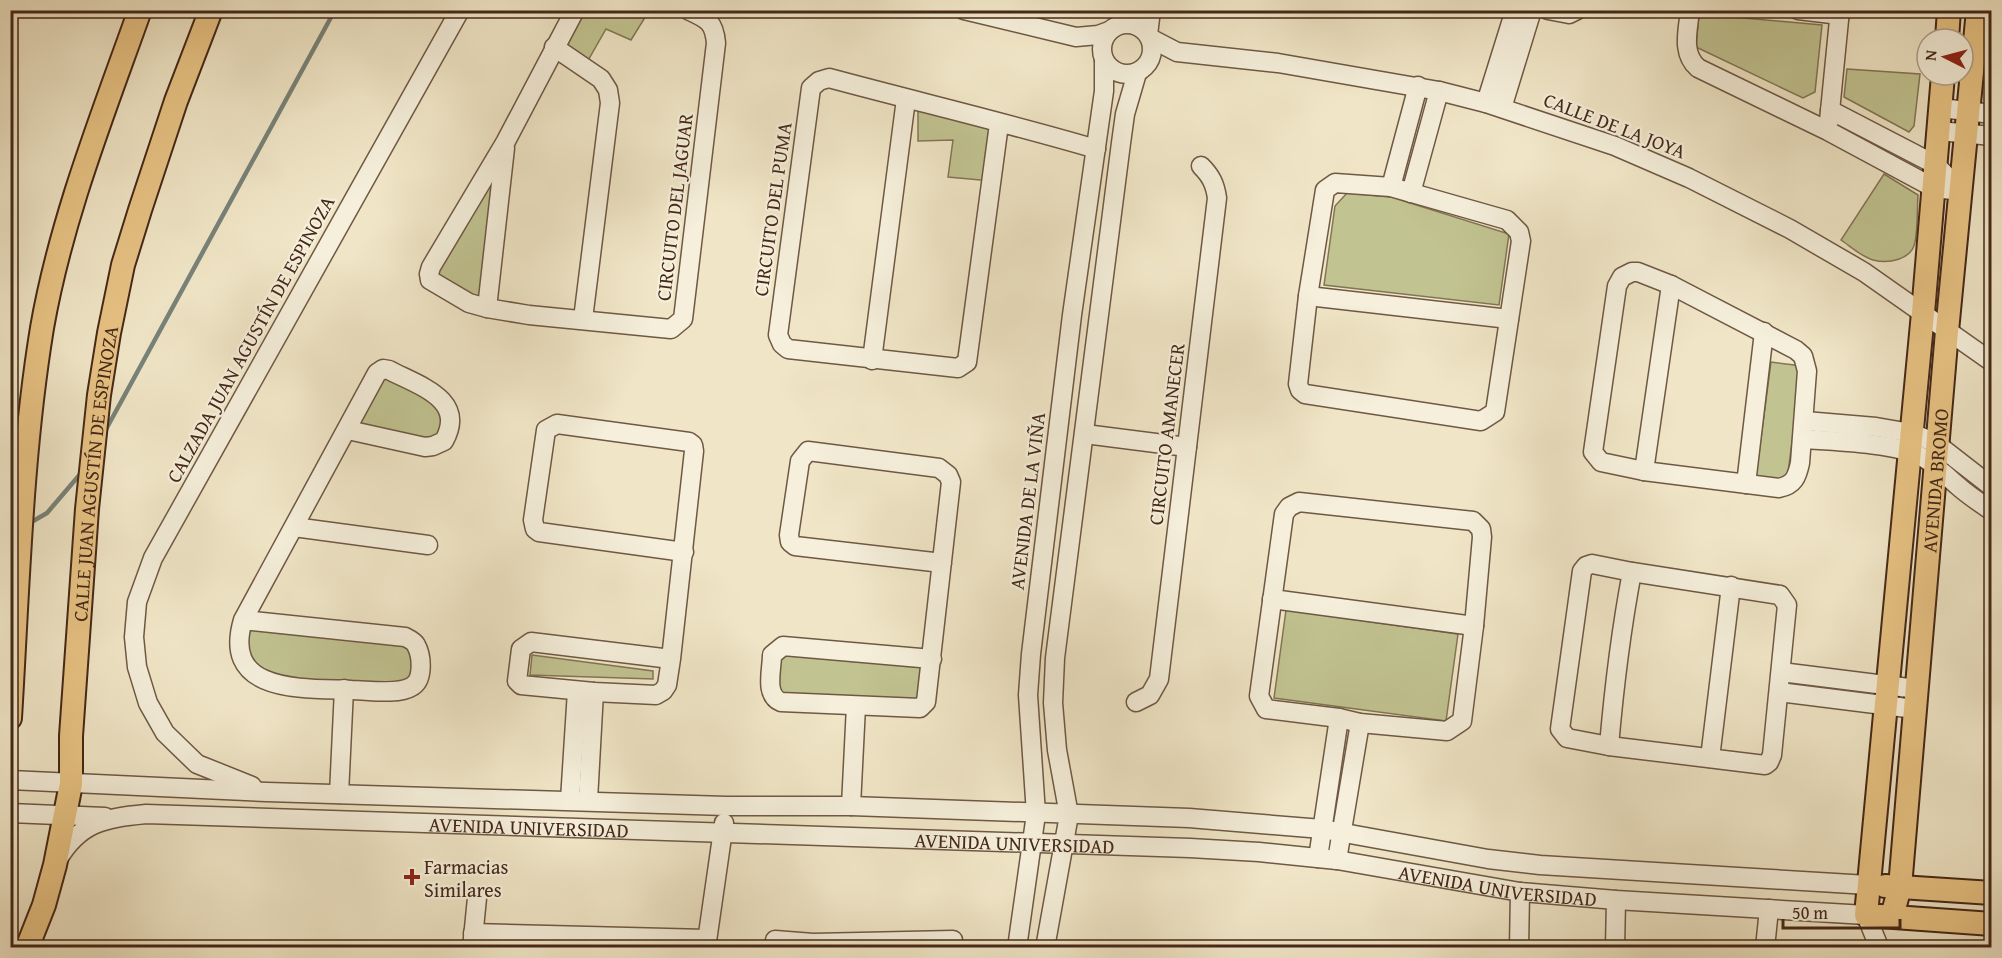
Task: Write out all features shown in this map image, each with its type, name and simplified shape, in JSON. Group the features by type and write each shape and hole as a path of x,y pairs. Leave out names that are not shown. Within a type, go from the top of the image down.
{"main road":[{"path":"10,718 19,562 19,510 43,327 75,194 140,10"},
{"name":"CALLE JUAN AGUSTÍN DE ESPINOZA","path":"27,948 44,905 55,865 71,784 71,736 87,509 99,396 109,333 123,265 176,101 211,10"},
{"path":"1948,27 1949,10"},
{"name":"AVENIDA BROMO","path":"1892,916 1900,887 1947,331 1978,10"},
{"name":"AVENIDA BROMO","path":"1866,915 1943,87"},
{"name":"AVENIDA UNIVERSIDAD","path":"1868,885 1992,893"},
{"name":"AVENIDA UNIVERSIDAD","path":"1866,915 1992,924"}],"street":[{"name":"CALZADA JUAN AGUSTÍN DE ESPINOZA","path":"148,703 137,667 134,637 137,602 153,558 460,10"},
{"name":"CIRCUITO DEL JAGUAR","path":"575,10 506,141 431,267 430,280 469,303 487,308 530,315 671,329 683,320 716,43 715,30 708,20 688,10"},
{"path":"964,10 1076,37 1086,42 1118,73 1125,75 1143,68"},
{"path":"1045,948 1069,815 1057,750 1053,703 1055,658 1125,114 1152,51 1149,37 1151,10"},
{"path":"1494,105 1515,10"},
{"path":"1494,105 1532,10"},
{"path":"1548,10 1569,14 1577,10"},
{"path":"1690,10 1686,49 1691,61 1698,68 1828,131 1934,188 1961,191"},
{"path":"1798,10 1840,13 1828,131"},
{"path":"1076,37 1087,37 1118,22 1135,25 1149,37"},
{"path":"1103,58 1102,43 1118,22"},
{"name":"CALLE DE LA JOYA","path":"1149,37 1177,52 1278,63 1418,86 1494,105 1615,146 1725,195 1864,272 1992,362"},
{"path":"554,47 601,80 608,90 610,103 583,319"},
{"name":"CALLE DE LA JOYA","path":"1143,68 1177,52"},
{"name":"AVENIDA DE LA VIÑA","path":"1017,948 1036,814 1028,695 1071,315 1104,92 1103,58"},
{"name":"CIRCUITO DEL PUMA","path":"999,123 967,362 958,368 872,360 788,349 782,344 778,335 811,88 819,81 829,78 1030,130 1096,149"},
{"path":"1391,188 1418,86"},
{"path":"1411,193 1439,91"},
{"path":"872,360 906,99"},
{"path":"1941,108 1992,136"},
{"path":"1830,110 1936,165 1961,191"},
{"path":"1939,131 1992,114"},
{"name":"CIRCUITO DEL JAGUAR","path":"487,308 506,141"},
{"name":"CIRCUITO AMANECER","path":"1136,702 1150,695 1159,679 1217,198 1215,186 1209,174 1201,166"},
{"path":"1335,183 1391,188 1411,193 1507,220 1515,225 1519,232 1521,241 1495,412 1482,421 1305,394 1300,390 1298,384 1308,296 1325,190 1335,183"},
{"path":"1638,272 1671,285 1796,350 1806,363 1804,430 1800,463 1796,478 1789,486 1779,488 1644,471 1601,462 1596,458 1593,452 1617,286 1626,274 1638,272"},
{"path":"1644,471 1671,285"},
{"path":"1308,296 1509,319"},
{"path":"1071,315 1099,318"},
{"path":"1746,484 1764,332"},
{"path":"243,620 405,637 416,645 420,673 416,683 411,688 389,691 274,685 256,676 244,664 238,645 243,620 377,373 383,369 389,370 437,396 449,409 451,418 444,441 426,447 348,430"},
{"path":"671,659 531,642 521,649 517,681 521,685 585,692 656,695 663,691 671,659 684,552 693,445 689,442 557,424 546,430 533,520 534,529 539,532 684,552"},
{"path":"1804,430 1852,424 1910,442 1922,456 1937,456 1967,470 1992,487"},
{"path":"1085,434 1187,447"},
{"path":"932,659 783,646 772,655 770,693 774,699 781,702 920,708 926,702 932,659 951,482 944,471 939,468 808,452 802,455 789,535 790,542 795,546 942,563"},
{"path":"1937,456 1960,488 1992,511"},
{"path":"1299,502 1473,521 1481,529 1482,537 1474,626 1461,721 1455,728 1447,731 1360,723 1339,718 1266,709 1259,696 1272,599 1284,514 1289,507 1299,502"},
{"path":"1049,503 1075,507"},
{"path":"294,527 428,545"},
{"path":"1592,564 1731,586 1780,595 1787,605 1772,755 1769,762 1765,765 1609,746 1567,738 1560,729 1582,571 1586,566 1592,564"},
{"path":"1609,746 1615,676 1632,572"},
{"path":"1710,758 1731,586"},
{"path":"1272,599 1474,626"},
{"path":"1781,672 1916,699"},
{"path":"339,794 344,689"},
{"path":"579,800 585,692"},
{"path":"1779,692 1887,695"},
{"name":"AVENIDA UNIVERSIDAD","path":"148,703 165,733 197,764 267,792"},
{"path":"850,806 856,706"},
{"path":"1318,858 1339,718"},
{"path":"1337,860 1360,723"},
{"name":"AVENIDA UNIVERSIDAD","path":"10,780 267,792 726,806 850,806 1190,818 1322,829 1488,859 1540,865 1868,885"},
{"path":"267,792 268,817"},
{"path":"477,898 472,940 707,943 726,806"},
{"path":"10,813 114,817"},
{"name":"AVENIDA UNIVERSIDAD","path":"55,865 74,837 92,824 114,817 146,814 268,817 1190,848 1337,860 1520,892 1866,915"},
{"path":"1519,948 1520,892"},
{"path":"1615,948 1616,900"},
{"path":"1765,948 1769,909"},
{"name":"AVENIDA BROMO","path":"1866,915 1879,947"},
{"name":"AVENIDA BROMO","path":"1879,947 1892,916"},
{"path":"775,940 813,945 916,944 953,940"}],"green space":[{"path":"578,11 649,11 631,40 606,29 586,64 559,48"},
{"path":"1699,14 1822,25 1815,92 1803,98 1696,47"},
{"path":"1847,69 1915,74 1915,87 1918,87 1914,126 1909,132 1844,97"},
{"path":"918,109 994,129 991,181 948,177 953,140 918,141"},
{"path":"501,154 484,305 434,276"},
{"path":"1884,174 1918,195 1917,230 1913,248 1904,257 1892,261 1869,259 1841,240"},
{"path":"1347,193 1391,197 1509,234 1499,305 1324,285 1335,206"},
{"path":"1771,362 1802,366 1787,480 1756,476"},
{"path":"382,372 442,406 449,419 429,445 354,426"},
{"path":"1286,610 1458,634 1446,721 1274,698"},
{"path":"247,624 405,640 414,648 410,684 276,682 248,664"},
{"path":"785,648 929,663 924,701 779,696 776,655"},
{"path":"532,655 653,671 653,679 530,675"}],"waterway":[{"path":"104,433 335,10"},
{"path":"28,524 47,513 82,472"}],"place":[{"name":"Farmacias Similares","path":"412,877"}]}
